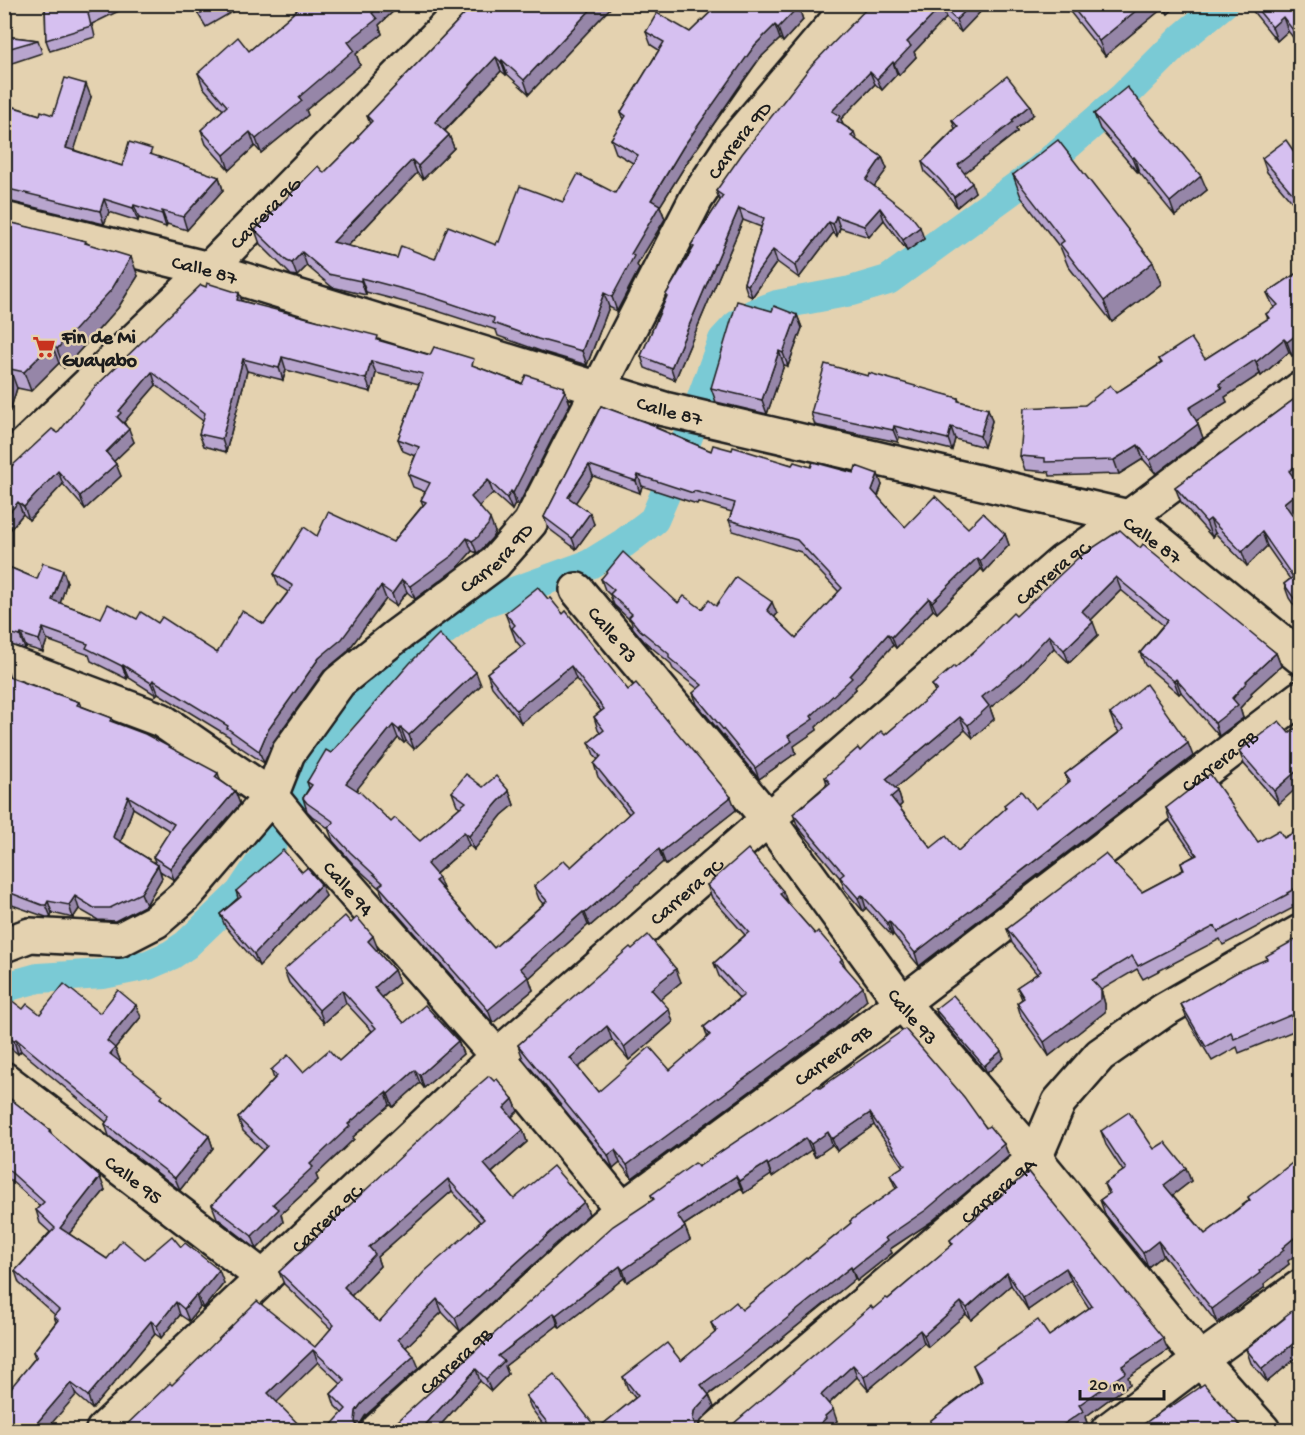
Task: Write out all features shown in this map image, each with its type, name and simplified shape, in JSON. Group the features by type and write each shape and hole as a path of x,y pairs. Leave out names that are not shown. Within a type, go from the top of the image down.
{"street":[{"name":"Carrera 9G","path":"4,465 209,269 468,4"},
{"name":"Carrera 9D","path":"4,945 30,935 118,940 156,921 186,895 273,798 288,753 339,682 395,637 495,563 530,523 696,199 733,143 851,4"},
{"name":"Calle 87","path":"4,219 209,269 664,410 1129,516 1300,657"},
{"name":"Carrera 9C","path":"103,1431 497,1056 1062,562 1129,516 1300,389"},
{"name":"Calle 93","path":"578,590 768,819 902,1003 1035,1158 1200,1360 1263,1431"},
{"name":"Calle 94","path":"4,661 161,720 273,798 301,833 497,1056 622,1209"},
{"name":"Carrera 9B","path":"378,1431 622,1209 902,1003 1300,698"},
{"name":"Carrera 9A","path":"733,1425 1035,1158 1059,1102 1100,1055 1164,1010 1300,932"},
{"name":"Calle 95","path":"4,1079 264,1278"},
{"path":"1108,1431 1300,1287"}],"building":[{"path":"45,4 106,4 88,13 91,26 46,40"},
{"path":"196,4 216,4 201,13"},
{"path":"304,4 381,4 372,13 377,19 348,42 354,50 299,97 302,101 256,139 250,132 224,155 201,130 227,106 198,73 238,37 249,51"},
{"path":"474,4 596,4 524,80 496,57 435,122 449,135 418,166 412,160 333,242 397,258 401,246 435,259 448,226 496,245 520,186 563,202 578,174 615,193 638,155 611,139 626,116 621,112 664,42 646,32 657,13 690,32 719,4 796,4 798,7 778,28 775,25 755,45 683,147 651,200 660,205 631,254 634,256 612,297 604,293 582,351 493,323 494,318 426,295 361,278 361,281 328,274 302,252 292,263 287,261 255,230 318,166 324,173 359,138 358,136 372,121 367,116"},
{"path":"871,4 972,4 956,20 942,6 907,42 911,46 894,64 893,62 877,79 870,72 832,111 840,116 837,121 854,132 851,136 882,157 866,180 910,214 920,227 903,240 880,208 864,226 836,216 833,224 829,222 795,266 773,250 748,285 744,283 764,218 739,208 671,368 641,356 667,296 665,296 694,247 691,245 723,196 716,191 811,66"},
{"path":"1070,4 1144,4 1099,41"},
{"path":"1253,4 1300,4 1300,39 1283,17 1272,27"},
{"path":"4,36 38,40 4,50"},
{"path":"1007,76 1030,105 1012,120 1013,122 958,165 972,183 954,197 922,162 958,127 952,120"},
{"path":"65,78 86,84 66,148 122,166 129,142 152,149 150,154 219,177 183,217 162,211 162,214 134,205 133,208 104,199 100,211 4,188 4,104 40,115 41,111 53,115"},
{"path":"1127,87 1201,176 1170,202 1134,157 1132,158 1094,114"},
{"path":"1058,140 1153,262 1104,301 1060,244 1064,241 1013,175"},
{"path":"1286,140 1297,156 1300,153 1300,202 1262,158"},
{"name":"Fin de Mi Guayabo","path":"4,221 86,241 85,243 131,257 112,289 57,349 52,344 24,372 10,369 4,388"},
{"path":"1300,271 1300,332 1287,342 1284,339 1256,362 1255,360 1219,384 1222,388 1189,408 1198,424 1150,460 1138,445 1114,460 1045,462 1045,458 1020,456 1024,408 1085,405 1110,385 1116,393 1162,363 1159,359 1191,338 1205,359 1269,318 1266,314 1278,305 1267,293"},
{"path":"207,283 239,293 237,300 378,336 377,340 430,355 434,347 474,359 472,365 522,384 526,375 564,387 565,391 513,493 511,491 507,498 488,480 471,497 490,519 478,537 472,541 467,538 453,555 410,586 402,580 392,594 381,586 342,639 319,658 268,730 259,751 227,728 228,726 153,680 151,683 123,665 86,648 88,644 43,628 39,640 21,634 20,636 4,632 4,565 37,579 43,563 63,570 52,600 101,618 108,604 137,619 141,612 158,623 162,617 217,653 242,611 264,624 293,586 274,574 304,527 317,536 328,512 393,542 426,502 421,500 430,483 408,474 419,447 398,439 423,374 371,361 366,379 282,357 279,368 243,359 222,439 199,434 205,413 152,372 119,411 121,413 117,417 129,429 106,452 116,464 80,496 58,471 24,507 18,502 4,519 4,470 12,466 52,429 58,433 94,388 201,285 206,287"},
{"path":"737,301 772,311 774,306 797,315 783,353 779,351 762,400 711,388"},
{"path":"825,364 868,376 869,373 958,398 958,401 988,409 980,436 951,427 948,439 894,426 893,430 811,413"},
{"path":"1300,395 1300,463 1289,471 1300,486 1300,490 1284,503 1300,526 1300,607 1284,584 1293,577 1262,532 1242,552 1210,519 1206,522 1175,487"},
{"path":"601,406 656,426 656,428 711,451 713,445 732,450 733,447 792,465 794,462 811,467 813,462 854,473 856,466 878,474 872,490 905,527 935,496 968,528 983,513 1005,534 980,561 977,558 932,602 929,598 892,637 888,634 850,676 852,678 811,716 813,719 788,736 792,741 755,768 693,693 702,685 640,630 629,617 632,614 610,594 614,590 601,579 623,552 678,603 684,596 702,609 709,600 716,606 736,577 772,602 767,610 796,638 842,588 797,540 729,520 735,503 694,491 693,493 638,475 636,481 589,465 568,497 590,513 572,538 544,517"},
{"path":"1120,530 1140,548 1143,544 1276,653 1246,681 1232,698 1238,705 1215,723 1176,679 1174,681 1140,653 1168,620 1116,577 1082,611 1093,622 1064,650 1049,635 1020,666 982,697 989,706 968,725 960,717 886,779 898,791 891,797 931,848 946,836 958,851 1006,808 1004,805 1021,791 1035,809 1070,781 1065,774 1124,729 1110,714 1146,684 1188,743 915,953 889,921 887,923 862,895 858,898 840,877 844,874 793,814 830,783 825,777 858,748 860,751 881,731 885,735 937,690 932,685 979,647 1013,613 1016,616 1079,557"},
{"path":"538,587 563,614 566,611 628,690 636,683 731,797 661,852 659,849 585,913 583,912 520,968 528,977 488,1010 379,886 383,883 328,828 334,822 303,798 312,785 307,782 326,750 331,753 410,663 439,634 476,672 409,735 393,725 346,783 361,793 391,822 395,818 420,841 466,802 452,792 466,774 483,787 496,776 509,791 469,836 464,832 427,864 439,878 435,881 494,948 547,901 534,886 564,860 571,867 632,811 594,764 601,756 589,742 604,730 594,717 604,709 571,666 516,710 487,673 525,644 512,628 515,625 505,613"},
{"path":"4,670 8,672 6,676 79,702 77,705 145,734 218,773 215,777 235,791 170,868 153,857 174,824 128,796 113,837 158,865 141,893 110,908 94,908 75,896 69,905 48,901 46,905 42,905 8,892 4,900"},
{"path":"1279,721 1289,733 1300,725 1300,768 1274,791 1239,751"},
{"path":"1210,774 1258,842 1279,830 1284,838 1300,829 1300,886 1218,932 1215,926 1138,966 1132,956 1092,980 1101,990 1101,999 1044,1042 1017,1003 1024,998 1017,987 1041,971 1007,929 1105,854 1142,892 1184,870 1181,863 1197,855 1166,808"},
{"path":"748,849 783,891 780,894 815,934 818,931 863,987 831,1015 627,1165 615,1150 608,1155 518,1045 630,947 632,949 648,935 676,969 651,989 669,1009 624,1047 607,1026 570,1058 598,1092 650,1047 670,1070 710,1035 704,1027 744,995 714,963 749,932 707,885"},
{"path":"283,850 302,872 307,868 321,884 254,954 220,914 241,897 236,891"},
{"path":"345,916 351,923 357,917 373,936 368,941 394,970 374,988 404,1023 425,1005 458,1041 420,1075 415,1070 348,1124 350,1126 310,1164 313,1167 273,1204 279,1209 252,1236 212,1205 267,1146 238,1118 277,1076 271,1070 288,1055 303,1072 329,1050 339,1061 376,1028 342,990 319,1010 284,970"},
{"path":"1300,938 1300,1021 1294,1024 1291,1015 1234,1039 1231,1032 1206,1047 1181,1004 1241,970 1267,959 1266,956"},
{"path":"64,984 100,1013 118,990 136,1005 107,1041 115,1048 110,1054 163,1095 161,1098 209,1136 175,1178 105,1124 110,1117 16,1039 14,1041 4,1034 4,1008 11,1000 23,1009 27,1004 40,1014"},
{"path":"953,995 1001,1051 984,1066 935,1009"},
{"path":"905,1029 964,1097 986,1128 989,1126 1004,1144 926,1210 885,1238 887,1241 852,1269 851,1267 701,1385 709,1395 694,1411 693,1420 699,1431 554,1431 526,1396 554,1374 597,1429 638,1396 623,1377 667,1343 681,1361 717,1331 711,1323 736,1302 742,1310 851,1223 850,1221 898,1187 890,1175 905,1165 870,1113 832,1139 828,1132 811,1144 806,1138 768,1165 767,1163 739,1181 736,1176 677,1215 685,1227 623,1270 620,1266 556,1315 554,1313 498,1356 504,1361 486,1379 476,1369 426,1424 433,1431 387,1431 613,1226 654,1199 651,1195 695,1163 698,1167 818,1086 820,1088"},
{"path":"489,1076 494,1081 497,1079 513,1099 504,1108 523,1130 484,1164 514,1199 553,1166 584,1202 455,1318 437,1299 398,1339 414,1356 356,1411 355,1422 360,1431 326,1431 346,1409 331,1394 345,1380 313,1350 268,1393 305,1431 120,1431 170,1383 172,1385 257,1301 315,1347 334,1325 279,1272","holes":["448,1179 484,1219 424,1272 379,1322 344,1287 375,1254 369,1247"]},
{"path":"4,1094 50,1130 49,1132 100,1177 60,1228 107,1259 122,1240 145,1259 172,1236 181,1247 185,1243 219,1270 184,1309 176,1302 157,1326 151,1321 88,1396 71,1383 30,1431 4,1431 4,1396 37,1356 33,1352 58,1320 54,1316 59,1310 15,1271 55,1228 36,1210 44,1202 4,1166"},
{"path":"1129,1112 1154,1149 1165,1142 1186,1168 1164,1185 1205,1234 1250,1200 1248,1197 1300,1157 1300,1233 1259,1271 1260,1273 1212,1309 1158,1241 1143,1253 1100,1200 1110,1193 1104,1184 1126,1169 1101,1131"},
{"path":"1028,1172 1163,1338 1122,1366 1126,1372 1079,1405 1083,1411 1054,1431 937,1431 930,1421 982,1381 973,1365 1038,1320 1049,1336 1092,1306 1066,1268 1023,1297 1007,1273 967,1308 961,1302 924,1335 920,1330 864,1377 853,1365 821,1395 833,1409 821,1423 826,1431 725,1431 871,1306 873,1309 886,1298 888,1299 953,1244 950,1240"},
{"path":"1300,1305 1300,1341 1299,1339 1262,1369 1246,1349"},
{"path":"1204,1384 1246,1431 1134,1431 1168,1407"}],"waterway":[{"path":"4,990 9,986 38,978 103,974 148,965 171,955 186,945 240,893 270,848 319,748 339,719 391,670 480,604 590,564 624,543 654,520 676,469 723,340 736,326 753,314 777,305 851,291 888,280 1038,171 1123,97 1183,37 1223,4"}],"place":[{"name":"Fin de Mi Guayabo","path":"44,347"}]}
